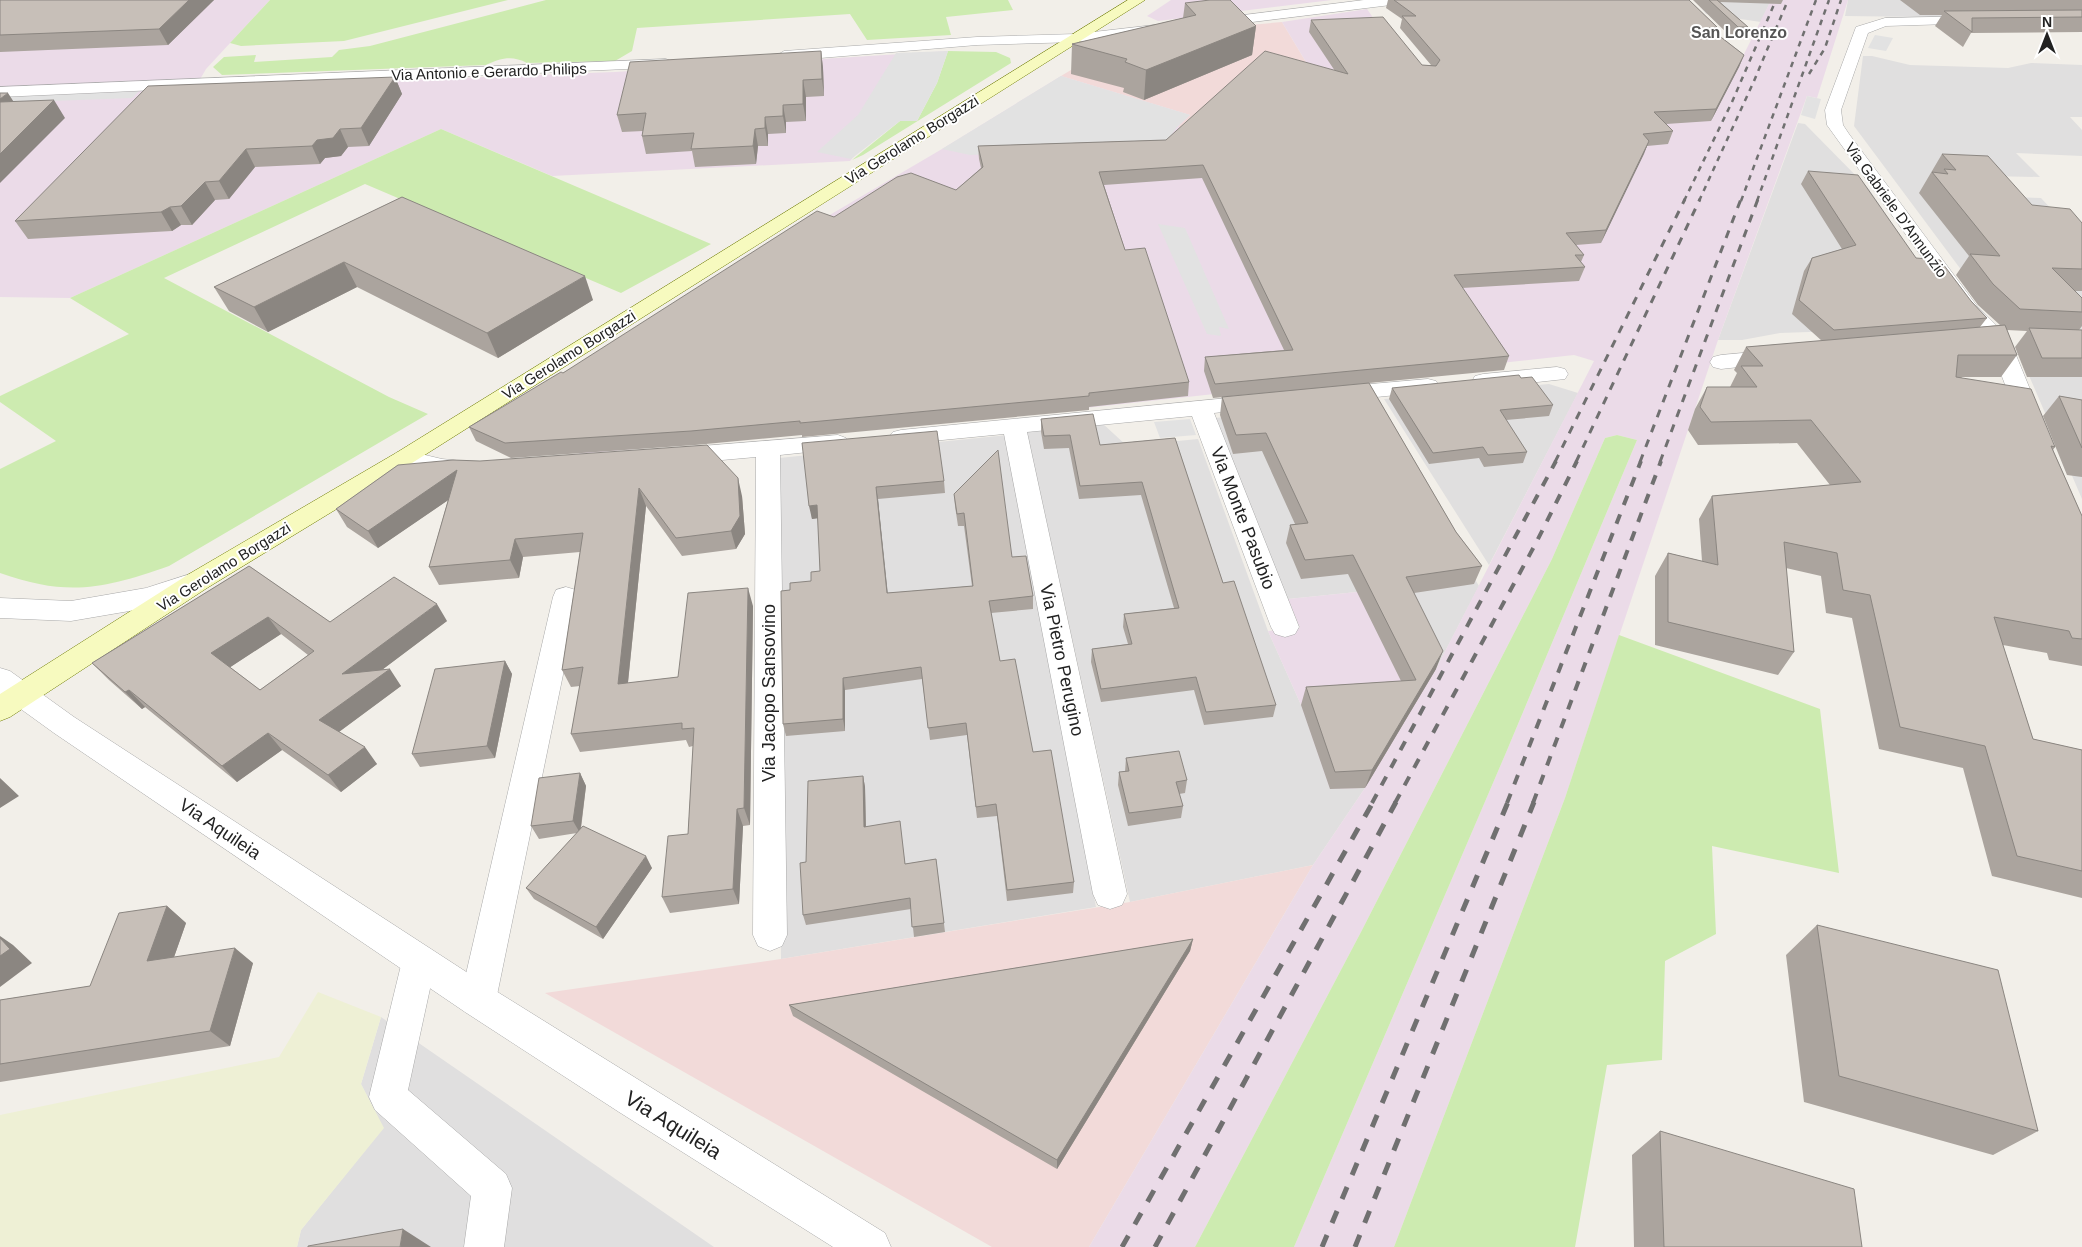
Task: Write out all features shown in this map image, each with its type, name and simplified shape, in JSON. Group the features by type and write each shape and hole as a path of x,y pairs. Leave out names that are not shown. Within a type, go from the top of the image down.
{"main road":[{"name":"Via Gerolamo Borgazzi","path":"7,694 404,458 1035,62 1138,0"}],"street":[{"path":"1200,24 1399,0"},
{"path":"1370,4 1382,20"},
{"path":"1113,15 1154,29"},
{"name":"Via Gabriele D'Annunzio","path":"1987,20 1884,22 1866,27 1861,30 1842,89 1833,110 1835,125 1842,136 1970,310 2007,338 2038,438"},
{"path":"773,56 977,42 1076,38 1173,27"},
{"path":"977,42 1025,54 1035,62"},
{"name":"Via Antonio e Gerardo Philips","path":"0,92 685,62"},
{"path":"1969,340 2007,338"},
{"path":"1721,362 1798,355"},
{"path":"1314,397 1557,374"},
{"path":"1370,391 1385,415"},
{"path":"652,458 768,450 1276,401"},
{"name":"Via Monte Pasubio","path":"1201,409 1285,627"},
{"name":"Via Pietro Perugino","path":"1014,426 1110,894"},
{"name":"Via Jacopo Sansovino","path":"768,450 770,935"},
{"path":"404,458 442,467 480,469"},
{"path":"0,608 71,611 147,598 198,581"},
{"path":"478,1000 566,597"},
{"name":"Via Aquileia","path":"7,694 64,725 478,1000 632,1099 870,1247"},
{"path":"419,961 388,1097 492,1188 484,1247"}],"shaded area":[{"path":"0,0 270,0 206,69 195,88 615,72 948,51 850,161 552,176 441,129 70,298 0,297"},
{"path":"1171,0 1332,0 1158,21 1147,16"},
{"path":"1695,0 1771,0 1761,22 1706,14"},
{"path":"1771,0 1848,0 1817,98 1807,96 1718,340 1565,798 1394,1247 1294,1247 1505,755 1637,440 1617,435 1605,438 1552,559 1361,932 1195,1247 1089,1247 1313,865 1365,788 1330,789 1301,705 1268,631 1300,628 1288,599 1396,588 1436,669 1594,361 1574,355 1067,410 579,454 595,395 765,253 942,149 1061,76 1190,115 1178,127 1189,131 1342,122 1282,22 1367,9 1414,76 1738,66"},
{"path":"1848,0 2082,0 1993,17 1923,17 1845,16"},
{"path":"1282,22 1342,122 1189,131 1177,127 1190,115 1061,76 1127,36"},
{"path":"1875,35 1893,38 1886,51 1868,48"},
{"path":"948,51 937,83 917,121 900,121 851,159 817,152 858,115 896,53"},
{"path":"1863,56 1872,56 1910,65 2008,68 2031,63 2082,65 2082,117 2070,117 2082,130 2082,156 2016,153 2040,177 1989,176 2008,197 2041,198 2082,242 2082,332 1965,275 1854,126"},
{"path":"1061,76 1190,115 1177,127 1162,148 970,155 942,149"},
{"path":"139,91 132,98 0,103 0,97"},
{"path":"1807,96 1821,99 1815,119 1801,115"},
{"path":"1798,123 1805,124 1869,189 1932,283 1922,328 1780,333 1742,340 1718,340"},
{"path":"1158,224 1185,228 1229,329 1219,327 1221,336 1207,334"},
{"path":"2082,352 2082,499 2021,357"},
{"path":"1549,384 1578,393 1489,565 1384,399"},
{"path":"1370,403 1479,586 1436,669 1396,588 1288,599 1215,418"},
{"path":"1190,419 1196,435 1160,438 1154,422"},
{"path":"1101,422 1127,446 1198,439 1268,631 1301,705 1365,788 1313,865 1130,902 1026,428"},
{"path":"1008,435 1096,907 781,959 779,458"},
{"path":"1313,865 1089,1247 992,1247 545,993 781,959 1130,902"},
{"path":"381,1017 714,1247 297,1247 301,1230 383,1128 361,1084"}],"green space":[{"path":"270,0 508,0 344,41 241,46 230,43"},
{"path":"546,0 1008,0 1013,10 946,17 951,35 867,40 850,14 637,28 632,51 615,61 527,63 507,58 486,65 222,75 213,67 224,57 256,55 254,62 332,57 339,50 370,46"},
{"path":"948,51 996,52 1010,58 1011,63 863,155 852,160 900,121 917,121 937,83"},
{"path":"441,129 711,244 621,293 365,184 164,278 389,397 428,414 169,566 104,585 85,587 46,585 24,581 0,573 0,469 56,441 0,402 0,396 129,334 70,298"},
{"path":"1617,435 1637,440 1505,755 1294,1247 1195,1247 1361,932 1552,559 1605,438"},
{"path":"1619,635 1820,709 1839,873 1712,846 1716,934 1665,961 1662,1060 1607,1065 1575,1247 1394,1247 1565,798"},
{"path":"318,992 381,1017 361,1084 384,1128 301,1230 297,1247 0,1247 0,1115 279,1057"}],"building":[{"path":"0,0 189,0 159,29 0,35"},
{"path":"1230,0 1256,26 1146,70 1125,62 1127,59 1072,44 1196,15 1185,3"},
{"path":"1394,0 1689,0 1717,27 1709,28 1744,55 1716,109 1654,112 1673,131 1643,134 1649,141 1606,230 1566,233 1584,255 1575,255 1585,267 1454,275 1509,356 1215,384 1205,357 1293,350 1203,165 1099,172 1125,250 1145,248 1189,382 1089,393 1089,396 800,423 800,421 691,431 505,443 469,427 561,372 563,373 817,211 834,217 897,177 911,173 956,190 983,167 978,146 1166,140 1265,51 1348,74 1311,20 1383,17 1422,65 1436,66 1440,60 1402,16 1416,16"},
{"path":"1709,0 1717,0 1748,27 1738,27"},
{"path":"2082,10 2082,17 1972,18 1972,32 1944,11"},
{"path":"821,51 822,79 803,80 803,104 783,105 783,116 765,117 765,128 755,129 753,146 691,149 694,133 642,136 646,113 617,115 630,62"},
{"path":"395,77 361,128 340,129 333,138 317,140 312,146 246,149 219,181 205,182 181,206 170,207 161,212 15,221 148,86"},
{"path":"0,93 8,93 0,99"},
{"path":"54,100 0,154 0,102"},
{"path":"1942,154 1988,156 2032,205 2070,209 2082,223 2082,269 2052,268 2082,298 2082,312 2020,309 1993,284 1970,254 2000,256 1932,172 1948,174 1944,169 1956,170"},
{"path":"1808,171 1858,175 1916,258 1940,260 1971,301 1987,318 1834,330 1799,300 1812,258 1856,245"},
{"path":"402,197 585,276 487,333 344,262 254,307 214,287"},
{"path":"2005,325 2017,355 1958,355 1956,377 2031,389 2055,447 2051,446 2082,516 2082,639 2072,638 2069,631 1994,617 2033,739 2082,750 2082,871 2017,856 1985,746 1900,727 1870,595 1843,590 1837,553 1784,542 1794,652 1668,622 1668,553 1718,565 1712,496 1861,482 1811,420 1711,422 1700,407 1707,387 1757,387 1741,366 1763,366 1746,347"},
{"path":"2029,328 2082,330 2082,358 2042,358"},
{"path":"1519,375 1521,378 1532,377 1553,405 1500,410 1527,452 1488,455 1483,447 1433,453 1392,388"},
{"path":"1369,383 1456,532 1482,566 1406,577 1443,651 1372,770 1335,772 1306,687 1416,680 1353,555 1305,560 1290,525 1308,523 1266,433 1236,435 1222,397"},
{"path":"2059,396 2082,400 2082,448"},
{"path":"1093,414 1100,445 1175,438 1223,583 1234,581 1276,705 1206,712 1196,677 1101,689 1092,649 1132,644 1124,614 1179,608 1142,482 1080,486 1070,435 1044,436 1041,419"},
{"path":"937,431 944,481 876,487 887,593 973,586 964,513 957,514 954,494 998,450 1012,557 1026,556 1033,596 989,601 1000,661 1015,659 1033,752 1051,750 1074,882 1007,890 996,804 976,807 966,723 928,728 921,667 843,678 843,719 783,724 781,591 790,590 790,583 811,581 811,572 820,571 817,505 809,506 802,443"},
{"path":"707,445 738,478 740,516 731,531 676,538 639,488 618,684 678,677 688,593 748,588 744,808 737,809 733,889 662,897 668,836 688,834 694,728 682,729 682,723 571,734 583,667 562,670 583,533 515,539 510,560 429,567 457,470 368,531 336,509 398,465"},
{"path":"249,566 330,622 394,577 437,604 342,674 390,669 319,720 365,747 328,775 268,733 222,766 129,690 125,692 92,663","holes":["268,617 314,651 260,690 211,653"]},
{"path":"505,661 487,746 412,754 435,669"},
{"path":"1179,751 1187,780 1176,782 1183,806 1129,813 1119,772 1129,771 1126,758"},
{"path":"580,773 573,821 531,826 539,778"},
{"path":"863,776 864,827 900,821 905,864 936,859 944,923 912,927 910,898 803,915 800,863 806,862 808,781"},
{"path":"583,826 646,856 596,927 526,888"},
{"path":"167,906 147,961 235,948 210,1031 0,1064 0,1000 90,986 119,913"},
{"path":"1817,925 1998,970 2038,1131 1839,1076"},
{"path":"0,938 10,949 0,956"},
{"path":"1193,939 1057,1160 789,1005"},
{"path":"1660,1131 1854,1189 1862,1247 1664,1247"},
{"path":"403,1229 400,1247 308,1247 308,1246"}],"railway":[{"path":"1684,201 1732,102 1776,0"},
{"path":"1699,201 1754,81 1788,0"},
{"path":"1741,201 1816,0"},
{"path":"1757,201 1829,0"},
{"path":"1809,74 1825,48 1841,0"},
{"path":"1555,462 1685,199"},
{"path":"1576,462 1700,199"},
{"path":"1640,462 1741,199"},
{"path":"1660,462 1758,199"},
{"path":"1372,803 1556,461"},
{"path":"1395,803 1536,543 1577,461"},
{"path":"1507,803 1641,461"},
{"path":"1533,803 1661,461"},
{"path":"1122,1247 1373,802"},
{"path":"1155,1247 1396,802"},
{"path":"1322,1247 1508,802"},
{"path":"1355,1247 1534,802"}],"district":[{"name":"San Lorenzo","path":"1739,32"}]}
